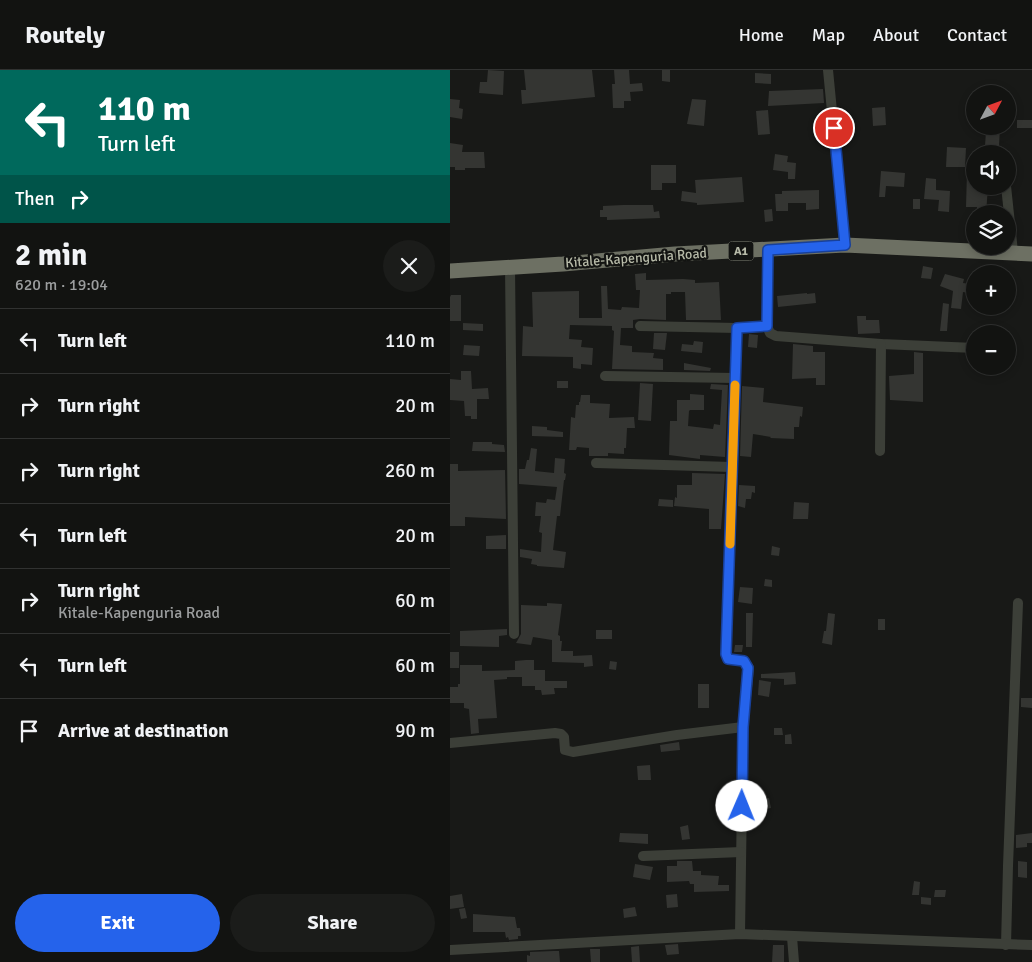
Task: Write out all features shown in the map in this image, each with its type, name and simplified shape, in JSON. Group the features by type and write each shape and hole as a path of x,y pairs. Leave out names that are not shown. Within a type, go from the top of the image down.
{"highway":[{"name":"Kitale-Kapenguria Road","path":"450,271 675,254 845,245 966,250"},
{"name":"Kitale-Kapenguria Road","path":"1016,252 1032,254"}],"street":[{"path":"828,70 845,245"},
{"path":"768,250 767,326 770,333 776,336 881,344 966,348"},
{"path":"510,267 514,634"},
{"path":"640,326 737,328 767,326"},
{"path":"737,328 726,654 728,659 744,661 748,668 743,727 740,934"},
{"path":"880,451 881,344"},
{"path":"605,376 735,378"},
{"path":"596,463 732,467"},
{"path":"1006,945 1018,603"},
{"path":"450,743 555,733 561,734 564,738 565,750 573,752 667,736 743,727"},
{"path":"643,856 741,852"},
{"path":"450,950 740,934 1032,946"},
{"path":"792,937 794,962"}],"building":[{"path":"488,70 504,71 503,95 479,93 480,82 487,82"},
{"path":"524,70 592,70 595,97 522,104 521,90 526,90"},
{"path":"614,70 629,70 630,84 642,83 643,91 630,92 631,101 624,101 624,108 613,108 612,84 615,84"},
{"path":"662,70 670,70 670,82 662,81"},
{"path":"755,73 771,74 771,84 755,83"},
{"path":"823,89 824,103 768,106 769,91"},
{"path":"450,99 460,100 459,108 463,109 462,119 450,117"},
{"path":"692,99 706,100 704,126 687,124"},
{"path":"885,107 886,125 873,126 872,108"},
{"path":"768,110 770,134 758,135 756,111"},
{"path":"1017,120 1032,120 1032,128 1017,128"},
{"path":"986,135 1000,135 999,145 985,145"},
{"path":"450,143 463,145 462,152 484,152 485,168 455,170 455,167 450,167"},
{"path":"947,147 966,148 965,167 946,167"},
{"path":"775,154 788,156 787,162 796,163 795,179 788,179 788,172 773,170"},
{"path":"651,165 676,165 676,183 662,183 662,190 651,190"},
{"path":"881,171 905,173 904,187 886,186 885,197 879,197"},
{"path":"742,177 744,202 697,205 697,203 681,201 682,191 696,193 695,180"},
{"path":"926,178 936,179 936,190 950,191 949,212 938,211 939,200 924,199"},
{"path":"819,190 819,209 806,210 806,203 788,203 788,211 776,211 775,194 782,194 782,191"},
{"path":"966,195 987,195 987,205 966,205"},
{"path":"913,199 920,199 920,209 913,209"},
{"path":"653,205 654,212 659,211 660,218 607,220 607,217 600,217 600,210 603,210 603,206"},
{"path":"772,209 773,221 765,222 764,210"},
{"path":"923,266 933,268 931,279 921,278"},
{"path":"646,273 646,280 683,279 695,280 695,283 719,282 721,320 686,320 685,292 671,292 671,294 666,294 666,320 633,320 633,328 621,328 620,345 632,346 632,352 654,353 653,358 663,359 663,370 612,369 614,331 612,326 570,325 569,339 582,340 581,347 593,348 592,365 581,364 581,369 573,368 573,357 522,356 523,326 533,327 532,292 579,291 579,318 602,318 601,286 607,286 608,309 621,310 622,307 639,308 640,290 636,290 635,274"},
{"path":"945,274 964,279 963,283 966,283 966,292 963,292 961,309 951,308 953,291 940,286"},
{"path":"815,293 816,303 778,307 777,296"},
{"path":"451,295 461,295 461,321 450,321"},
{"path":"943,303 949,304 947,331 940,331"},
{"path":"857,316 866,316 866,320 879,320 880,333 858,334"},
{"path":"463,323 483,324 483,331 463,330"},
{"path":"654,333 667,333 665,350 653,349"},
{"path":"749,334 758,335 757,348 748,347"},
{"path":"694,341 703,342 702,353 681,351 682,344 693,345"},
{"path":"793,344 813,346 813,352 825,352 825,385 816,385 816,378 792,379"},
{"path":"464,345 480,346 479,356 463,355"},
{"path":"914,352 923,353 923,402 890,400 889,376 914,374"},
{"path":"684,363 711,368 710,371 684,370"},
{"path":"461,371 471,371 472,389 488,388 489,399 477,399 477,419 465,416 464,401 450,400 450,379 461,380"},
{"path":"557,381 568,381 568,388 557,388"},
{"path":"640,383 653,384 651,421 638,420"},
{"path":"711,384 728,385 725,457 700,455 700,459 669,455 670,421 677,421 677,400 690,400 690,394 704,395 704,410 689,411 688,426 713,429 714,424 720,425 722,390 710,389"},
{"path":"742,386 764,388 763,402 803,407 799,427 794,427 794,439 770,438 753,434 751,457 740,456"},
{"path":"581,395 590,395 590,403 610,404 609,418 634,417 635,428 627,428 624,454 608,453 608,456 589,456 589,448 577,447 576,450 569,450 571,417 575,418 576,405 579,405"},
{"path":"532,426 547,427 547,430 563,432 563,437 532,436"},
{"path":"473,442 492,442 492,444 504,445 505,452 472,451"},
{"path":"531,448 537,449 535,471 554,473 555,458 565,459 564,473 566,474 560,516 557,516 553,550 566,552 564,568 537,566 531,564 532,559 520,557 520,549 541,552 542,533 539,532 541,516 535,516 536,502 546,503 547,499 555,500 557,487 519,484 519,469 525,469"},
{"path":"450,464 458,464 458,471 505,470 506,519 465,517 465,526 450,526"},
{"path":"692,473 725,474 721,529 709,529 709,509 674,506 675,497 677,498 677,485 692,485"},
{"path":"739,485 755,486 755,493 752,492 751,499 746,499 745,508 738,506"},
{"path":"659,499 673,500 673,507 658,506"},
{"path":"794,502 809,503 808,519 793,519"},
{"path":"506,535 506,549 486,549 486,536"},
{"path":"772,546 780,548 779,556 771,555"},
{"path":"765,579 772,580 772,587 764,586"},
{"path":"740,587 753,588 752,604 738,602"},
{"path":"547,603 562,604 558,635 560,636 560,641 562,641 561,651 573,651 573,656 592,655 593,666 584,667 584,663 552,662 552,640 533,637 531,645 516,643 521,634 521,605 547,606"},
{"path":"746,613 753,613 752,647 746,647"},
{"path":"828,613 835,614 832,645 822,643 824,631 826,631"},
{"path":"878,619 885,619 885,630 878,630"},
{"path":"507,629 507,635 499,636 499,647 460,646 460,631"},
{"path":"596,630 612,630 612,639 596,639"},
{"path":"735,645 743,645 742,652 734,652"},
{"path":"450,652 459,652 459,668 450,668"},
{"path":"534,660 534,670 545,670 545,681 567,681 567,688 554,688 555,694 542,695 541,690 535,690 535,686 522,686 522,677 507,677 507,679 494,680 497,718 478,719 479,733 471,734 469,709 464,708 464,703 450,703 450,687 458,687 458,684 460,684 460,665 482,665 482,671 515,670 515,661"},
{"path":"610,661 617,662 616,670 609,669"},
{"path":"795,672 796,684 784,685 784,679 761,678 761,674"},
{"path":"759,680 771,682 769,697 758,695"},
{"path":"698,684 709,684 709,708 698,708"},
{"path":"1021,698 1032,698 1032,708 1021,707"},
{"path":"774,728 782,728 783,735 774,735"},
{"path":"791,734 792,744 785,744 785,735"},
{"path":"679,742 680,750 661,752 660,745"},
{"path":"650,765 651,780 638,780 637,766"},
{"path":"769,798 771,808 751,812 749,803"},
{"path":"688,825 690,839 682,840 680,827"},
{"path":"620,833 648,834 648,844 619,842"},
{"path":"1032,833 1032,843 1027,843 1027,847 1016,848 1016,835"},
{"path":"677,861 692,861 693,871 701,871 701,875 719,876 718,885 729,885 729,891 694,892 694,884 690,884 689,881 667,882 667,866 677,866"},
{"path":"1018,861 1027,862 1027,878 1018,877"},
{"path":"635,864 653,867 650,880 633,877"},
{"path":"914,881 920,882 919,895 912,895"},
{"path":"935,890 946,890 945,897 934,897"},
{"path":"462,894 464,907 450,909 450,896"},
{"path":"677,894 678,907 667,908 666,895"},
{"path":"921,897 931,898 931,905 921,904"},
{"path":"635,907 637,916 624,918 623,909"},
{"path":"465,908 467,918 461,919 459,909"},
{"path":"473,914 515,917 521,936 518,936 518,939 509,940 508,937 506,938 505,932 473,932"},
{"path":"678,944 679,954 667,955 665,945"},
{"path":"773,945 784,945 784,962 772,962"},
{"path":"639,946 640,962 632,962 631,947"},
{"path":"590,949 600,949 600,962 591,962"},
{"path":"559,951 560,962 527,962 527,955 530,956 530,952"}],"slow traffic":[{"path":"730,544 735,385"}],"route":[{"path":"742,806 743,727 748,668 744,661 728,659 726,654 737,328 767,326 768,250 845,245 834,128"}]}
